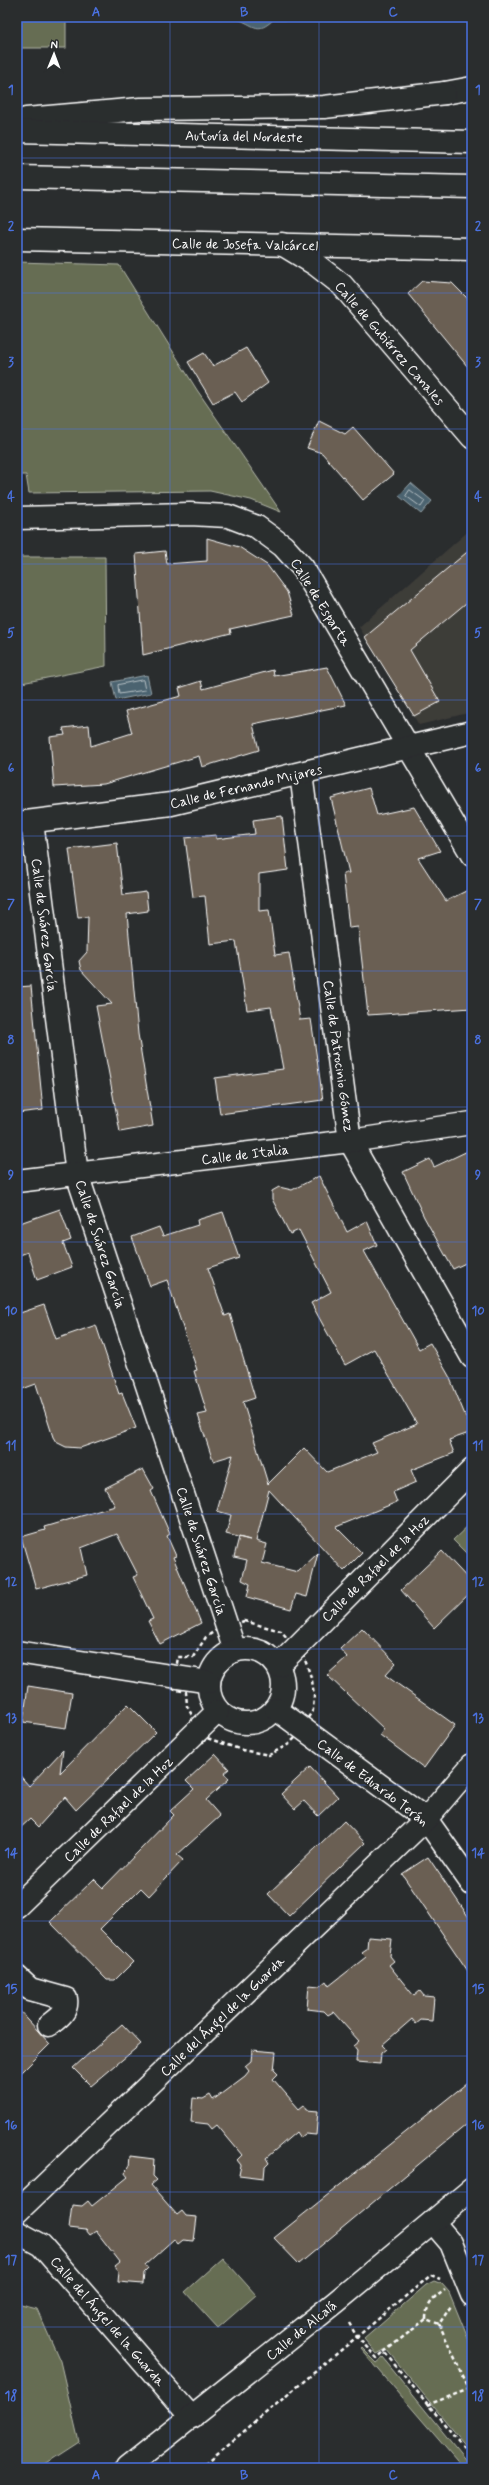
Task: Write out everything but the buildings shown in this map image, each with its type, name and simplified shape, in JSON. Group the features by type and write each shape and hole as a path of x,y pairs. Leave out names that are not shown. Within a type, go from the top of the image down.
{"main road":[{"path":"17,120 140,109 324,107 445,93 472,88"},
{"name":"Autovía del Nordeste","path":"17,131 472,142"},
{"path":"17,177 472,187"},
{"name":"Calle de Josefa Valcárcel","path":"17,239 472,249"},
{"name":"Calle de Gutiérrez Canales","path":"281,244 315,264 342,285 472,437"},
{"name":"Calle de Esparta","path":"17,518 190,514 228,516 257,527 283,546 303,568 472,855"},
{"name":"Calle de Fernando Mijares","path":"24,822 171,804 472,732"},
{"name":"Calle de Patrocinio Gómez","path":"301,774 350,1141 472,1357"},
{"name":"Calle de Suárez García","path":"24,822 78,1174 235,1651"},
{"name":"Calle de Italia","path":"17,1181 350,1141 472,1123"},
{"name":"Calle de Rafael de la Hoz","path":"278,1666 472,1470"},
{"path":"247,1649 259,1651 270,1657 278,1666 283,1676 284,1688 276,1709 258,1722 248,1724 237,1723 218,1711 209,1693 209,1682 217,1663 235,1651 247,1649"},
{"path":"17,1652 209,1682"},
{"name":"Calle de Eduardo Terán","path":"276,1709 426,1819 472,1884"},
{"name":"Calle de Rafael de la Hoz","path":"17,1906 218,1711"},
{"name":"Calle del Ángel de la Guarda","path":"17,2212 426,1819 472,1765"},
{"path":"17,1977 30,1989 66,1999 67,2006 61,2015 49,2025"},
{"name":"Calle de Alcalá","path":"127,2468 192,2418 336,2302 472,2189"},
{"path":"433,2222 451,2243 462,2299"},
{"name":"Calle del Ángel de la Guarda","path":"17,2232 41,2245 192,2418"}],"path":[{"path":"244,1621 274,1627 281,1631 295,1648 304,1657 312,1680 314,1696 313,1710 289,1744 269,1754 242,1750 207,1738 203,1742 195,1734 191,1726 194,1718 187,1706 186,1692 173,1689 178,1657 193,1657 206,1637 226,1626 244,1621"},
{"path":"200,2468 431,2275 442,2280 447,2288 447,2294"},
{"path":"426,2319 426,2310 432,2300 447,2288"},
{"path":"439,2324 462,2299"},
{"path":"336,2302 357,2337 377,2358 426,2319"},
{"path":"426,2319 439,2324 471,2388 472,2395"},
{"path":"384,2352 472,2457"},
{"path":"427,2405 471,2388"}],"shaded area":[{"path":"472,528 472,712 419,725 359,627"}],"green space":[{"path":"17,17 66,17 66,48 17,48"},
{"path":"17,262 119,265 197,390 281,512 251,500 210,491 29,493 26,475 17,475"},
{"path":"17,557 105,557 106,666 17,684"},
{"path":"472,1522 472,1559 453,1540"},
{"path":"223,2258 256,2295 218,2328 185,2292"},
{"path":"434,2281 442,2284 449,2292 472,2348 472,2453 386,2349 377,2354 364,2339 426,2285"},
{"path":"17,2304 37,2309 60,2361 79,2442 39,2468 17,2468"},
{"path":"362,2348 377,2363 383,2358 472,2468 463,2468 361,2349"}],"water":[{"path":"210,17 307,17 303,20 273,20 264,27 256,28 236,19 217,19"},
{"path":"411,483 432,501 421,514 399,496"},
{"path":"147,675 151,693 116,700 112,682"}]}
